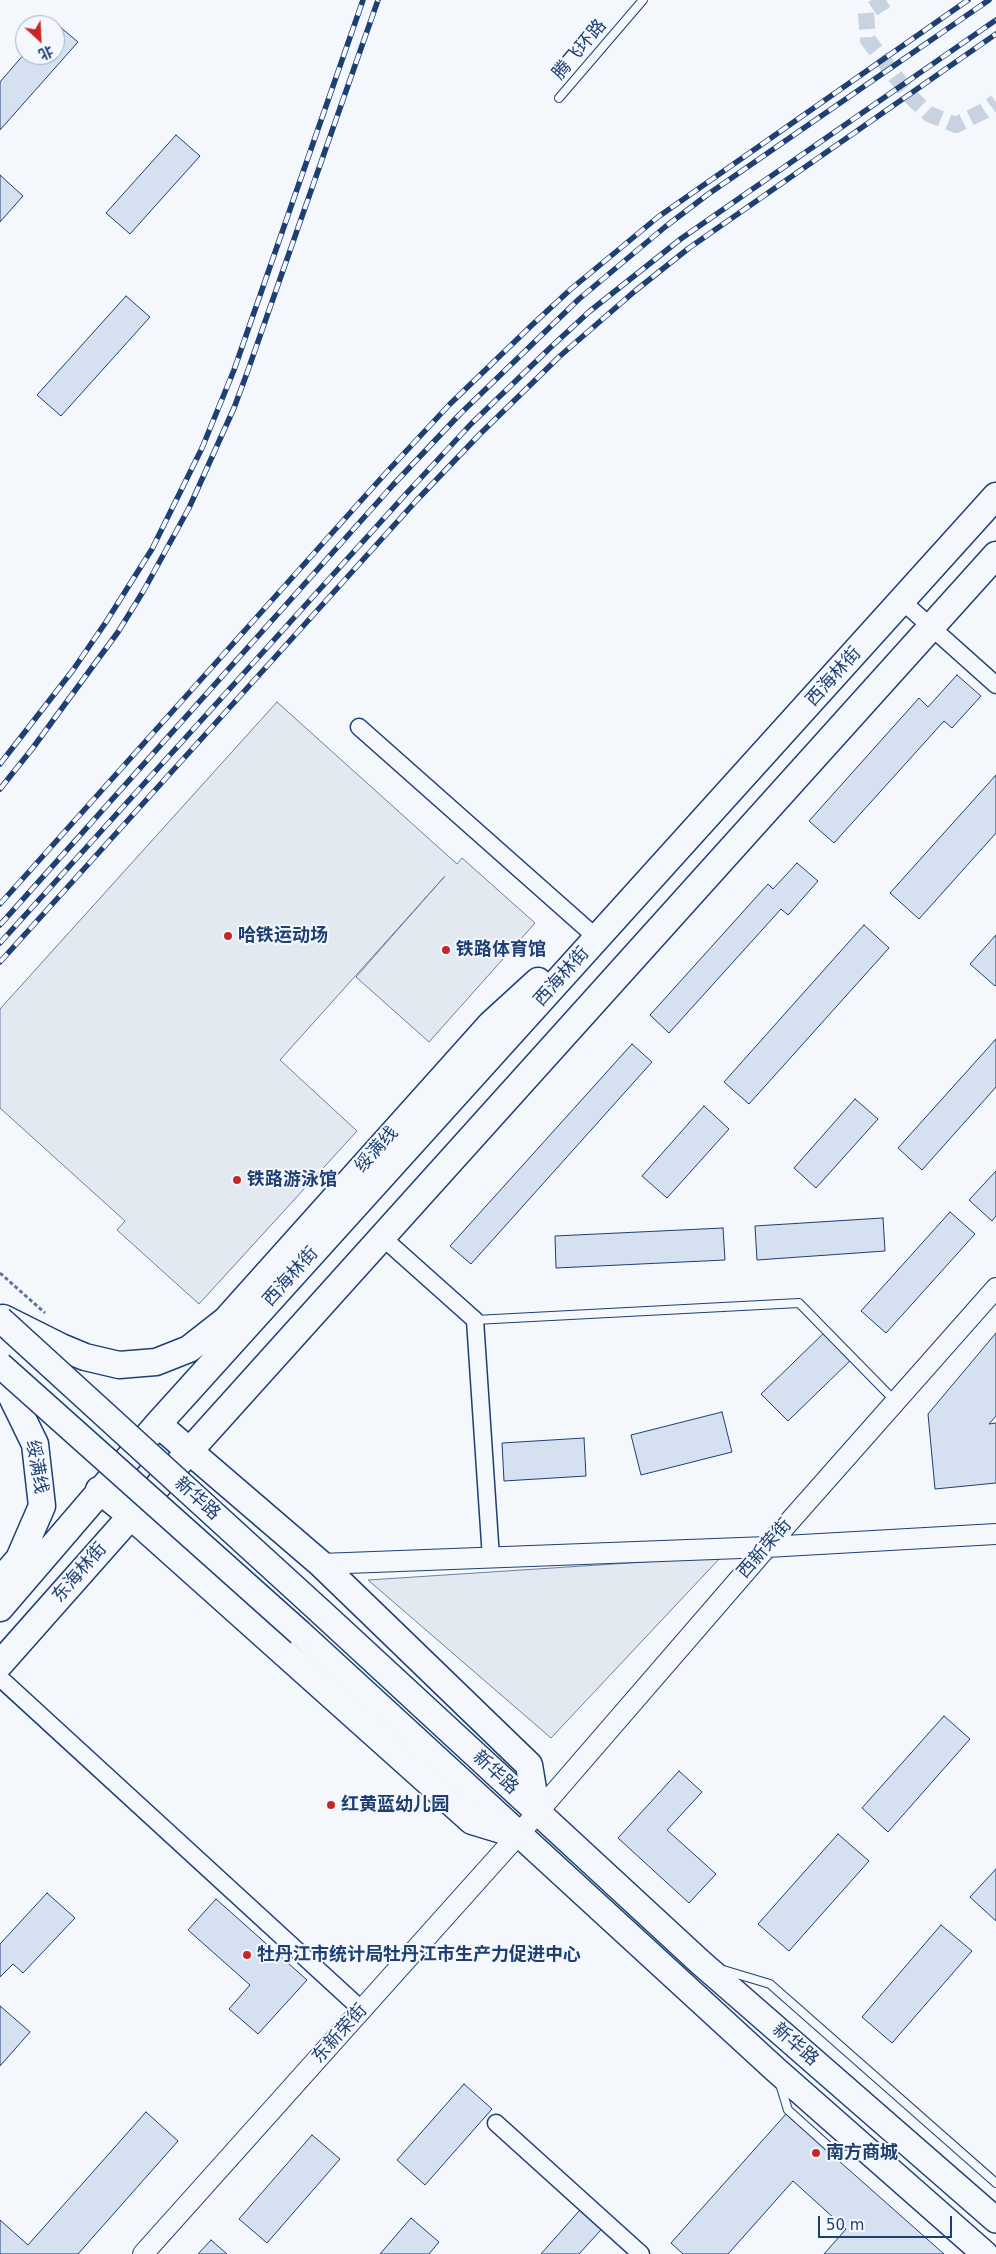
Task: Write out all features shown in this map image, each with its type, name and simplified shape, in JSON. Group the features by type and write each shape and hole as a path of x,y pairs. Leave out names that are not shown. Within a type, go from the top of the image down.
{"highway":[{"name":"西海林街","path":"99,1490 996,496"},
{"path":"189,1451 996,556"},
{"name":"绥满线","path":"0,1317 85,1357 119,1365 156,1362 189,1349 226,1320 491,1024 536,982 594,942"},
{"name":"绥满线","path":"0,1380 11,1395 35,1444 42,1506 19,1559 0,1581"},
{"path":"158,1424 320,1564 528,1765 538,1812"},
{"name":"东海林街","path":"0,1664 189,1451"},
{"path":"0,1608 99,1490 131,1516 472,1822 518,1835"}],"main road":[{"name":"新华路","path":"0,1317 700,1962 996,2220"},
{"name":"新华路","path":"0,1365 300,1633 776,2070 985,2254"}],"street":[{"path":"902,601 996,685"},
{"path":"359,727 594,942"},
{"path":"382,1237 475,1320 491,1558"},
{"name":"西新荣街","path":"538,1812 767,1547 996,1288"},
{"path":"320,1564 767,1547 996,1534"},
{"path":"0,1678 362,2010"},
{"name":"东新荣街","path":"143,2254 538,1812"},
{"path":"496,2124 641,2254"}],"lane":[{"name":"腾飞环路","path":"559,98 643,0"},
{"path":"475,1320 799,1303 896,1402"},
{"path":"700,1962 770,1984 996,2183"}],"path":[{"path":"0,1273 46,1314"}],"shaded area":[{"name":"哈铁运动场","path":"277,702 457,864 462,858 535,923 429,1042 356,977 445,876 280,1060 357,1131 199,1304 117,1230 125,1221 0,1108 0,1009"},
{"path":"721,1557 551,1738 368,1580"}],"building":[{"path":"65,31 78,42 65,57"},
{"path":"15,65 58,65 0,130 0,82"},
{"path":"176,135 200,156 130,234 106,213"},
{"path":"0,175 23,196 0,222"},
{"path":"126,296 150,317 61,416 37,395"},
{"path":"957,675 981,696 952,728 944,721 834,843 809,821 919,698 928,707"},
{"path":"996,775 996,833 919,919 890,893"},
{"path":"797,863 818,881 788,915 781,909 669,1033 650,1015 768,884 773,889"},
{"path":"864,925 889,948 749,1104 724,1082"},
{"path":"996,935 996,985 995,986 970,964"},
{"path":"996,1039 996,1087 922,1170 898,1148"},
{"path":"632,1044 652,1062 471,1264 450,1246"},
{"path":"855,1099 878,1119 816,1188 794,1168"},
{"path":"704,1106 729,1129 667,1198 642,1176"},
{"path":"996,1171 996,1216 992,1221 969,1200"},
{"path":"950,1212 975,1234 886,1333 861,1311"},
{"path":"883,1218 885,1251 757,1260 755,1226"},
{"path":"723,1228 725,1260 556,1268 555,1236"},
{"path":"827,1330 854,1357 788,1421 761,1394"},
{"path":"996,1333 996,1416 989,1424 996,1423 996,1483 935,1489 928,1414"},
{"path":"722,1412 732,1452 641,1475 631,1435"},
{"path":"584,1438 586,1476 504,1481 502,1443"},
{"path":"944,1716 970,1739 888,1832 862,1808"},
{"path":"679,1771 702,1792 667,1830 716,1874 689,1903 618,1838"},
{"path":"838,1834 869,1861 789,1951 758,1924"},
{"path":"996,1869 996,1921 970,1897"},
{"path":"47,1893 75,1918 23,1973 13,1964 0,1977 0,1944"},
{"name":"牡丹江市统计局牡丹江市生产力促进中心","path":"216,1899 307,1980 258,2034 229,2009 250,1985 188,1930"},
{"path":"941,1925 972,1951 892,2043 862,2017"},
{"path":"0,2006 30,2032 0,2066"},
{"path":"464,2084 492,2109 425,2185 397,2160"},
{"path":"146,2112 178,2141 78,2254 0,2254 0,2220 28,2245"},
{"path":"786,2114 944,2254 824,2254 846,2229 793,2181 728,2254 683,2254 671,2243"},
{"path":"312,2135 340,2159 267,2243 239,2219"},
{"path":"587,2202 609,2221 579,2254 541,2254"},
{"path":"411,2218 439,2242 429,2254 380,2254"},
{"path":"211,2240 227,2254 198,2254"}],"tunnel":[{"path":"886,0 866,13 868,40 911,97 929,114 956,125 984,111 996,102"}],"railway":[{"path":"0,764 73,670 106,622 152,549 202,448 234,370 363,0"},
{"path":"0,789 32,749 118,632 144,590 189,508 234,408 378,0"},
{"path":"0,904 384,475 450,404 532,325 571,289 658,217 968,0"},
{"path":"0,925 393,485 460,414 579,299 665,227 707,195 989,0"},
{"path":"0,943 405,495 471,424 551,347 590,311 682,238 996,20"},
{"path":"0,962 416,501 480,434 560,356 635,291 689,248 996,34"}],"place":[{"name":"哈铁运动场","path":"228,936"},
{"name":"铁路体育馆","path":"446,950"},
{"name":"铁路游泳馆","path":"237,1180"},
{"name":"红黄蓝幼儿园","path":"331,1805"},
{"name":"牡丹江市统计局牡丹江市生产力促进中心","path":"247,1955"},
{"name":"南方商城","path":"816,2153"}]}
